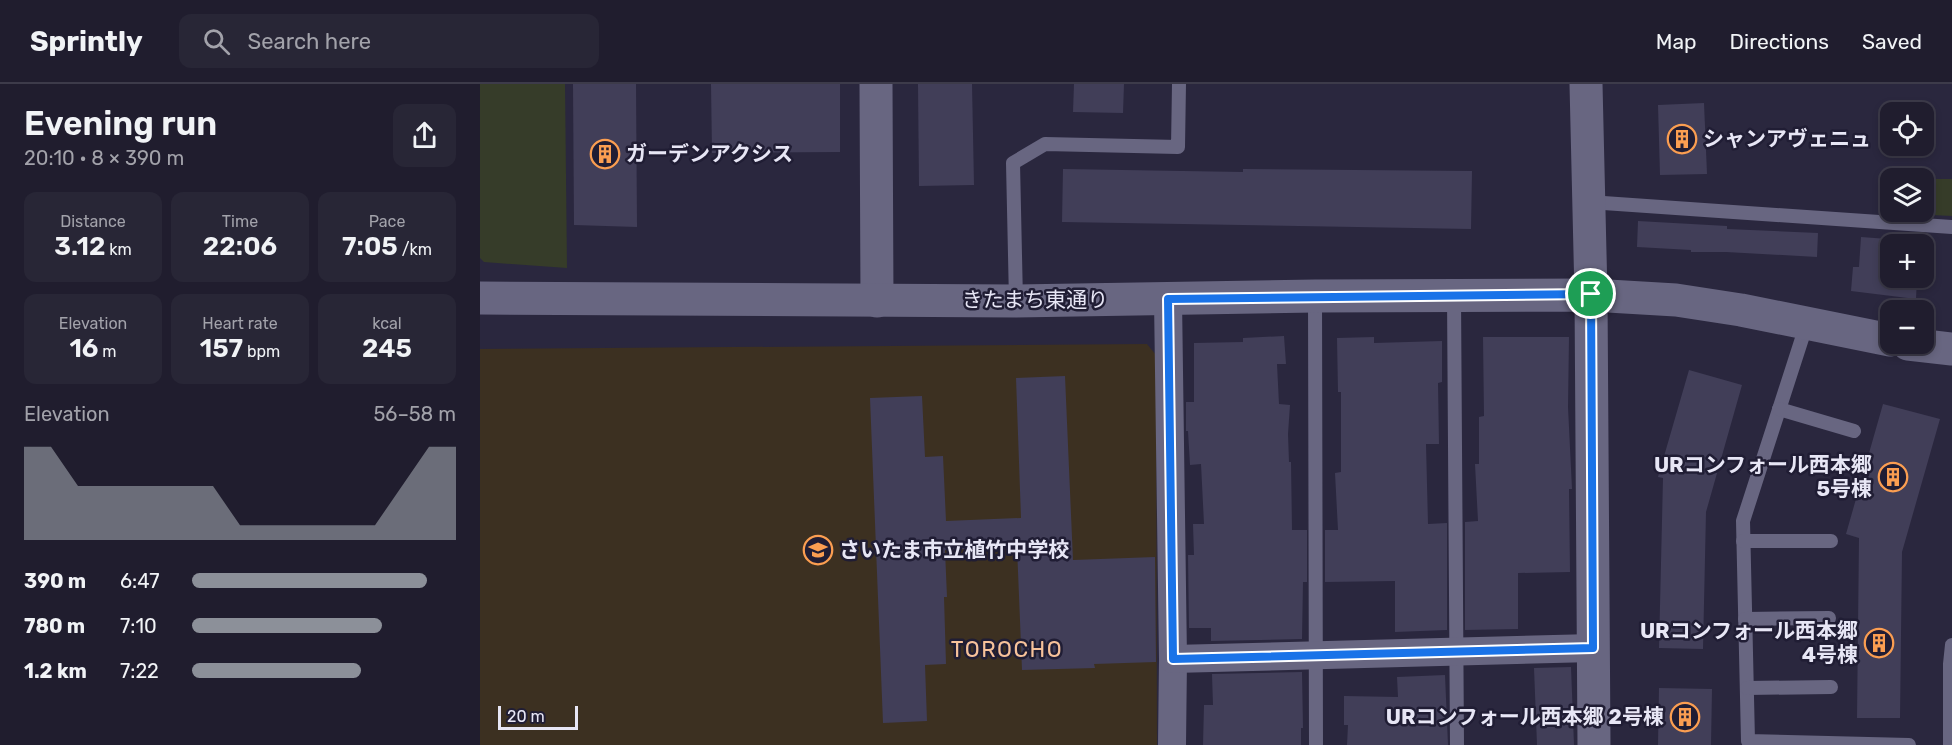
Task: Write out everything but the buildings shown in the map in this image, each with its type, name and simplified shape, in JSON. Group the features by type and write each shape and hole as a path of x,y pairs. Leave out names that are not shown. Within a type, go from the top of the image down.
{"street":[{"path":"876,84 877,301"},
{"path":"1586,84 1591,294 1594,745"},
{"name":"きたまち東通り","path":"480,298 1016,301 1591,294 1676,300 1880,338"},
{"path":"1168,299 1172,745"},
{"path":"1934,347 1952,349"},
{"path":"1173,659 1593,648"}],"lane":[{"path":"1016,301 1013,163 1046,144 1178,147 1179,84"},
{"path":"1588,202 1952,227"},
{"path":"1454,295 1457,745"},
{"path":"1314,296 1316,745"},
{"path":"1807,323 1743,521 1748,741 1909,745"},
{"path":"1779,409 1854,430"},
{"path":"1743,541 1831,541"},
{"path":"1745,619 1829,618"},
{"path":"1950,745 1952,645"},
{"path":"1747,688 1831,687"}],"shaded area":[{"name":"さいたま市立植竹中学校","path":"1147,344 1156,355 1157,745 480,745 480,349"}],"green space":[{"path":"480,84 565,84 567,268 484,262 480,258"},
{"path":"1934,178 1952,179 1952,216 1934,215"}],"place":[{"name":"シャンアヴェニュ","path":"1682,139"},
{"name":"ガーデンアクシス","path":"605,154"},
{"name":"URコンフォール西本郷 5号棟","path":"1893,477"},
{"name":"さいたま市立植竹中学校","path":"818,550"},
{"name":"URコンフォール西本郷 4号棟","path":"1879,643"},
{"name":"URコンフォール西本郷 2号棟","path":"1685,717"}],"district":[{"name":"TOROCHO","path":"1007,649"}],"route":[{"path":"1591,294 1593,648 1173,659 1168,299 1591,294"}]}
